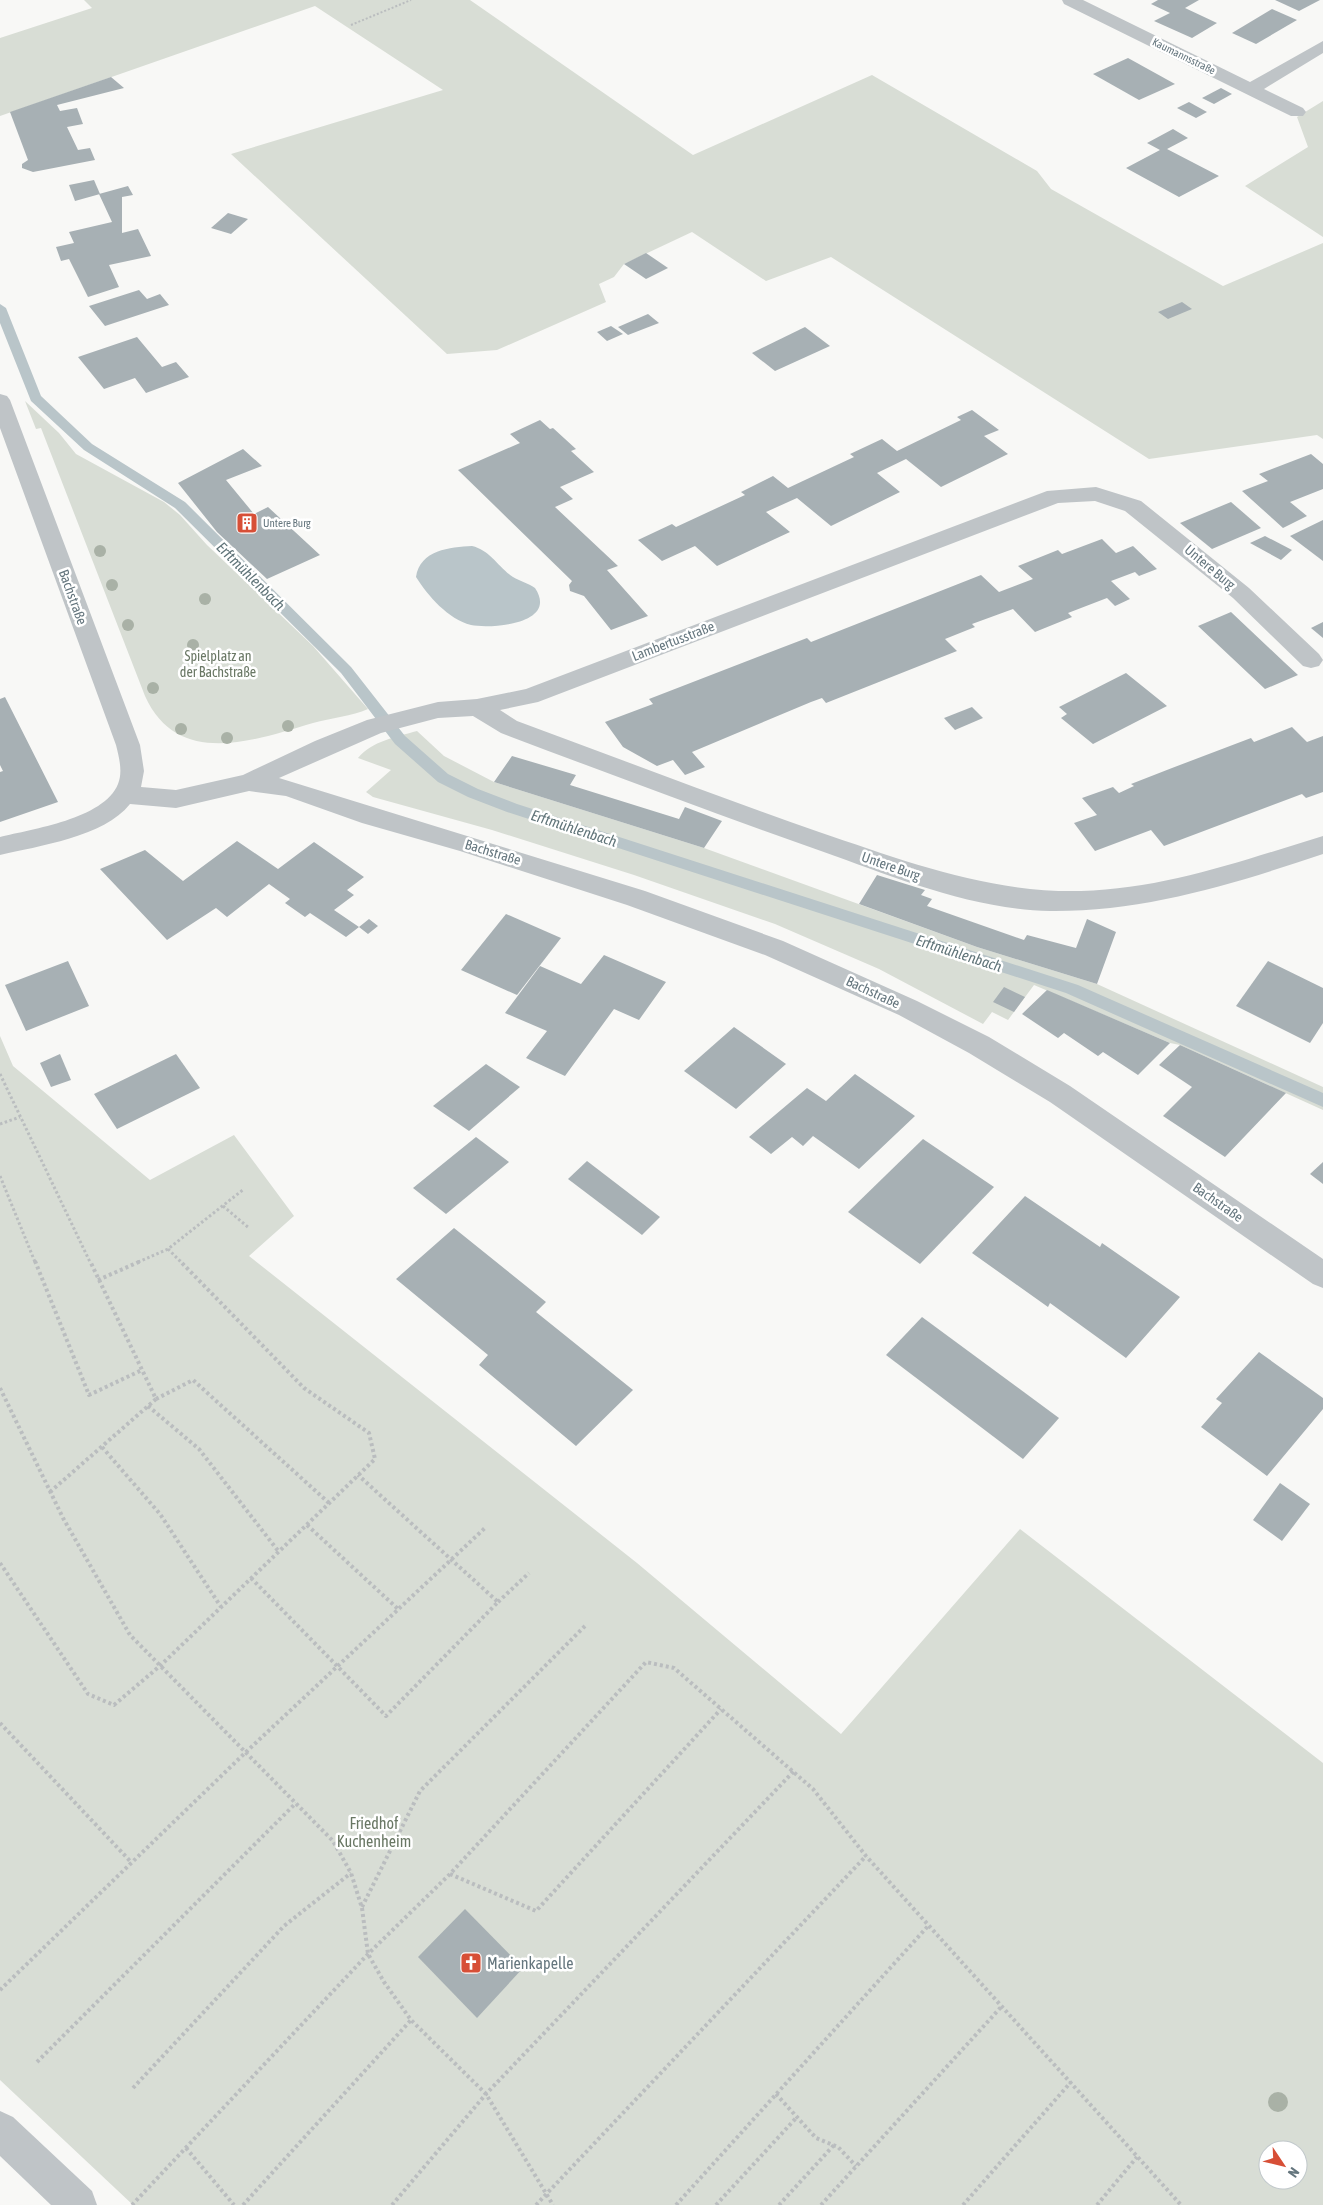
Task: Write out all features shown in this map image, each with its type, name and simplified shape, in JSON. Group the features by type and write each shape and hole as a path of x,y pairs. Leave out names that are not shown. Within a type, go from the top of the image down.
{"street":[{"name":"Kaumannsstraße","path":"1070,0 1297,112"},
{"path":"1251,89 1323,46"},
{"name":"Bachstraße","path":"0,400 128,745 132,772 130,786 124,795"},
{"name":"Lambertusstraße","path":"124,795 176,798 249,782 323,747 375,726 438,710 477,707 530,696 1056,496 1096,494"},
{"name":"Untere Burg","path":"1096,494 1133,506 1155,522 1241,592 1311,660"},
{"name":"Untere Burg","path":"477,707 509,727 739,814 939,883 979,892 1048,901 1091,900 1138,895 1203,883 1323,845"},
{"name":"Lambertusstraße","path":"249,782 288,788 371,816"},
{"path":"0,846 79,825 97,817 124,795"},
{"name":"Bachstraße","path":"371,816 539,866 696,919 774,948 908,1008 979,1045 1060,1094 1323,1275"},
{"path":"0,2130 78,2205"}],"path":[{"path":"351,25 411,0"},
{"path":"0,1074 156,1399"},
{"path":"0,1124 20,1118"},
{"path":"0,1176 89,1395 142,1370"},
{"path":"98,1280 168,1249 244,1189"},
{"path":"223,1206 249,1228"},
{"path":"0,1564 88,1694 114,1705 161,1665 375,1459 369,1433 304,1388 168,1249"},
{"path":"50,1492 156,1399 193,1380 329,1503"},
{"path":"0,1388 63,1518 130,1635 333,1841 350,1874 362,1908 368,1954 411,2020 486,2094 553,2205"},
{"path":"148,1406 198,1449 279,1552"},
{"path":"102,1447 160,1514 221,1607"},
{"path":"358,1475 498,1602"},
{"path":"306,1524 398,1609"},
{"path":"0,1990 246,1752 338,1668 451,1558 486,1527"},
{"path":"251,1578 386,1716 529,1572"},
{"path":"362,1908 420,1791 586,1625"},
{"path":"132,2205 368,1954 450,1874 646,1662 674,1668 813,1789 866,1856 1182,2205"},
{"path":"450,1874 536,1911 721,1709"},
{"path":"0,1724 131,1862"},
{"path":"392,2205 486,2094 794,1771"},
{"path":"37,2062 296,1803"},
{"path":"536,2205 866,1856"},
{"path":"133,2088 284,1926 350,1874"},
{"path":"676,2205 929,1925"},
{"path":"821,2205 1002,2006"},
{"path":"243,2205 411,2020"},
{"path":"963,2205 1071,2082"},
{"path":"776,2094 816,2138 834,2145 856,2166"},
{"path":"716,2205 797,2117"},
{"path":"779,2205 834,2145"},
{"path":"186,2148 234,2205"},
{"path":"1098,2205 1138,2157"}],"green space":[{"path":"84,0 470,0 693,155 872,75 1037,171 1051,189 1223,286 1323,243 1323,439 1317,435 1149,459 831,257 766,281 692,232 624,264 614,277 599,284 606,302 497,350 447,354 231,154 443,90 315,6 0,116 0,38 92,8"},
{"path":"1323,101 1323,237 1245,186 1308,147 1297,117"},
{"name":"Spielplatz an der Bachstraße","path":"25,401 59,433 76,454 164,502 180,515 207,545 313,646 368,709 267,736 220,743 197,741 177,733 159,719 145,696 41,428 36,429"},
{"path":"417,731 444,756 494,782 704,848 977,947 1097,984 1323,1087 1323,1110 1180,1045 1170,1043 1034,985 1008,1020 992,1012 983,1024 879,969 775,924 634,875 492,830 373,797 366,792 391,770 358,758 370,747"},
{"name":"Friedhof Kuchenheim","path":"0,1036 13,1066 150,1180 234,1135 294,1216 249,1256 637,1563 841,1734 1020,1529 1323,1763 1323,2205 133,2205 0,2080"}],"shaded area":[{"path":"472,546 484,551 513,577 535,588 540,600 538,610 531,617 506,625 471,625 454,618 426,592 416,577 423,561 437,552 446,549"}],"building":[{"path":"1158,0 1199,0 1185,8 1217,23 1192,38 1154,21 1170,13 1151,4"},
{"path":"1275,0 1320,0 1299,11"},
{"path":"1272,9 1297,20 1256,44 1232,33"},
{"path":"1128,58 1175,84 1139,100 1093,74"},
{"path":"111,77 124,88 57,105 60,111 77,108 83,124 67,127 78,150 90,148 95,160 33,172 22,168 22,164 28,160 10,112"},
{"path":"1221,88 1232,94 1214,104 1202,98"},
{"path":"1189,102 1207,112 1196,118 1177,108"},
{"path":"1173,129 1188,138 1167,149 1219,176 1179,197 1126,168 1160,150 1147,143"},
{"path":"94,180 100,194 75,201 69,185"},
{"path":"128,186 133,195 122,197 122,233 138,229 151,256 109,265 119,287 88,297 69,259 61,261 56,247 74,243 69,232 112,222 99,194"},
{"path":"228,213 248,219 231,234 211,228"},
{"path":"646,253 668,268 646,279 624,264"},
{"path":"139,290 147,299 160,294 169,305 105,326 89,306"},
{"path":"1182,302 1192,309 1168,319 1158,312"},
{"path":"648,314 659,323 628,335 618,327"},
{"path":"611,326 623,334 607,341 597,332"},
{"path":"805,327 830,346 775,371 752,353"},
{"path":"137,337 162,367 176,362 189,377 146,393 135,378 104,389 78,357"},
{"path":"972,410 999,430 984,436 1008,454 941,487 906,459 877,473 900,492 831,526 797,498 766,512 790,532 717,566 695,546 662,561 638,540 672,524 676,527 745,495 741,492 773,476 788,488 854,457 850,454 882,439 897,451 961,420 957,417"},
{"path":"540,420 550,429 553,428 576,449 571,451 594,472 560,487 573,499 555,507 618,566 607,570 648,616 611,630 584,596 570,591 569,585 572,581 458,470 520,443 510,434"},
{"name":"Untere Burg","path":"243,449 262,466 226,480 254,514 268,507 320,555 267,579 217,532 178,483"},
{"path":"1311,454 1323,464 1323,489 1290,502 1307,516 1283,528 1242,491 1268,481 1259,474"},
{"path":"1231,502 1261,528 1212,549 1180,523"},
{"path":"1323,520 1323,561 1290,536"},
{"path":"1265,536 1292,550 1281,560 1250,543"},
{"path":"1102,539 1116,553 1133,546 1157,569 1139,576 1135,572 1111,581 1130,599 1115,606 1107,598 1068,613 1072,617 1035,632 1013,609 972,624 975,627 945,639 957,651 826,703 822,698 811,702 692,752 705,767 685,775 673,760 657,766 623,747 605,722 653,704 649,699 807,638 811,642 981,575 999,592 1033,579 1018,566 1058,550 1062,554"},
{"path":"1231,612 1298,675 1265,689 1198,626"},
{"path":"1323,622 1323,638 1311,628"},
{"path":"1126,673 1167,706 1093,744 1061,718 1067,714 1059,707"},
{"path":"5,697 58,802 0,822 0,772 3,771 0,765 0,699"},
{"path":"972,707 983,718 955,730 944,718"},
{"path":"1292,727 1307,742 1323,736 1323,792 1306,798 1302,794 1164,846 1151,830 1095,851 1074,823 1097,815 1082,798 1113,787 1119,793 1134,786 1131,784 1172,768 1251,738 1254,742"},
{"path":"512,756 576,775 570,785 679,819 685,807 722,821 704,848 494,782"},
{"path":"237,841 278,869 314,842 364,877 347,890 354,895 334,910 359,927 346,937 310,913 305,917 285,903 290,899 269,884 227,917 216,908 167,940 100,869 145,850 183,881"},
{"path":"877,875 925,890 921,895 932,899 927,906 1024,940 1027,935 1076,948 1087,919 1116,932 1097,984 977,947 859,904"},
{"path":"506,914 561,938 517,995 461,970"},
{"path":"369,919 378,926 368,934 359,927"},
{"path":"604,955 666,982 639,1020 614,1009 565,1076 526,1058 547,1031 505,1013 540,966 581,984"},
{"path":"68,961 89,1006 26,1031 5,985"},
{"path":"1268,961 1323,988 1323,1023 1310,1043 1236,1006"},
{"path":"1004,987 1025,997 1014,1012 993,1002"},
{"path":"1047,990 1170,1043 1138,1075 1103,1052 1098,1056 1064,1033 1058,1038 1022,1014"},
{"path":"734,1027 786,1064 736,1109 684,1071"},
{"path":"1180,1045 1286,1093 1225,1157 1163,1116 1192,1087 1159,1065"},
{"path":"60,1054 71,1080 51,1087 40,1063"},
{"path":"176,1054 200,1088 117,1129 94,1094"},
{"path":"486,1064 520,1087 469,1131 433,1106"},
{"path":"855,1074 915,1116 859,1169 813,1136 803,1146 792,1137 771,1154 749,1137 807,1088 826,1101"},
{"path":"476,1137 509,1162 446,1214 413,1188"},
{"path":"923,1139 994,1187 920,1264 848,1212"},
{"path":"587,1161 660,1217 642,1235 568,1179"},
{"path":"1323,1162 1323,1184 1310,1174"},
{"path":"1025,1196 1100,1247 1102,1243 1180,1297 1126,1358 1050,1303 1048,1307 972,1253"},
{"path":"454,1228 546,1302 536,1312 633,1390 576,1446 479,1365 488,1355 396,1279"},
{"path":"922,1317 1059,1418 1023,1459 886,1355"},
{"path":"1259,1352 1323,1398 1323,1409 1267,1476 1201,1427 1222,1403 1216,1399"},
{"path":"1280,1483 1310,1504 1282,1541 1253,1520"},
{"name":"Marienkapelle","path":"465,1909 523,1968 477,2018 418,1957"}],"waterway":[{"name":"Erftmühlenbach","path":"0,308 35,398 88,447 180,505 346,670 400,740 443,778 473,793 512,808 1072,989 1323,1100"}],"place":[{"name":"Untere Burg","path":"247,523"},
{"name":"Marienkapelle","path":"471,1963"}]}
